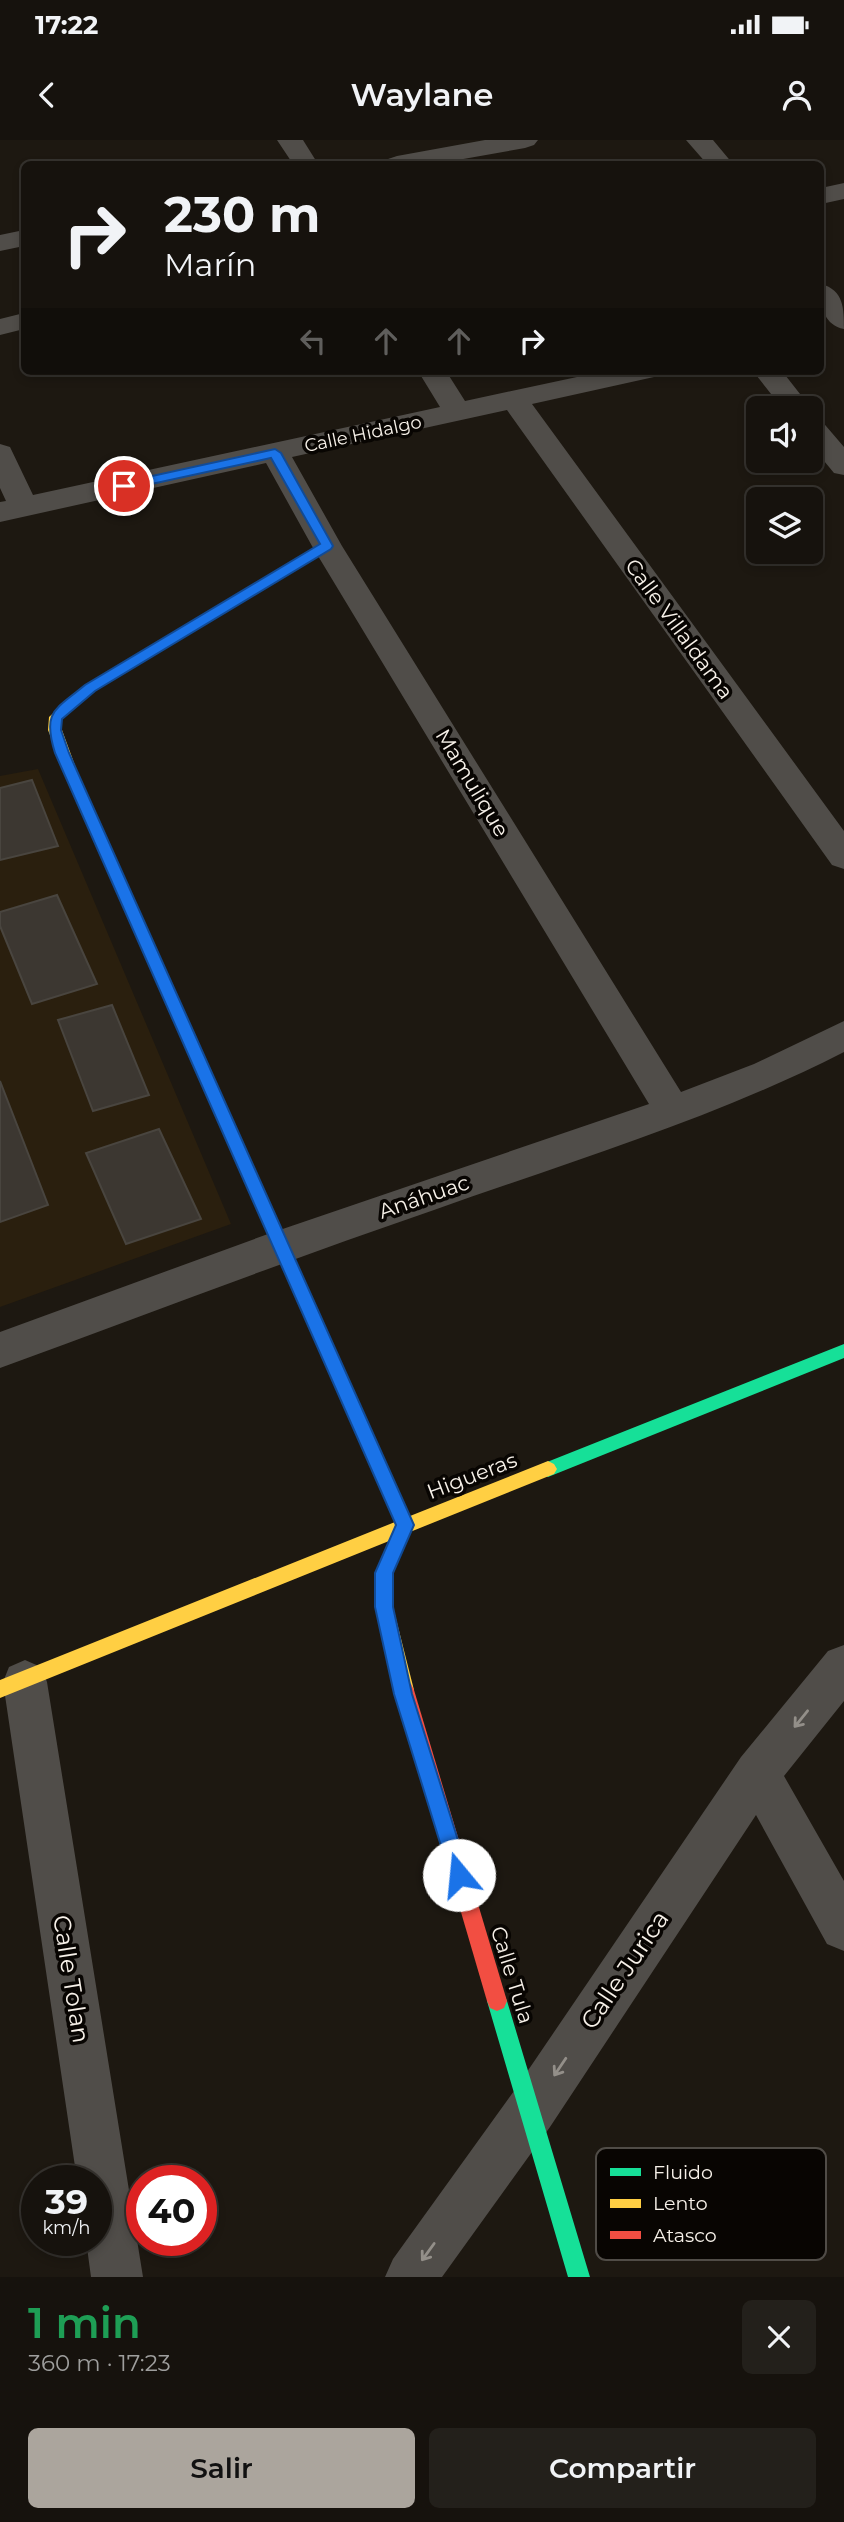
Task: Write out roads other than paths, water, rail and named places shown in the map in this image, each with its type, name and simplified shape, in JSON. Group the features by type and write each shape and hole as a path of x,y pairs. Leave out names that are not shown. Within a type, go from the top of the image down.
{"street":[{"path":"290,140 303,161"},
{"path":"699,140 717,161"},
{"path":"413,161 515,142 519,161"},
{"path":"824,195 844,191"},
{"path":"0,243 21,239"},
{"path":"824,296 844,322 824,327"},
{"path":"0,327 21,322"},
{"path":"435,375 459,414"},
{"name":"Calle Hidalgo","path":"12,510 459,414 627,375"},
{"path":"769,375 787,396"},
{"name":"Calle Villaldama","path":"515,401 844,856"},
{"path":"823,441 844,466"},
{"path":"0,453 12,510"},
{"name":"Mamulique","path":"275,453 327,546 673,1111"},
{"path":"327,546 90,688 55,717 55,730 62,753 405,1525"},
{"name":"Anáhuac","path":"0,1350 282,1246 673,1111 767,1074 844,1035"},
{"name":"Higueras","path":"13,1685 405,1525 844,1351"},
{"name":"Calle Tula","path":"405,1525 384,1573 384,1607 390,1641 407,1708 531,2109 579,2277"},
{"name":"Calle Jurica","path":"411,2277 531,2109 757,1773 844,1666"},
{"name":"Calle Tolan","path":"13,1685 117,2277"},
{"path":"757,1773 844,1927"}]}
